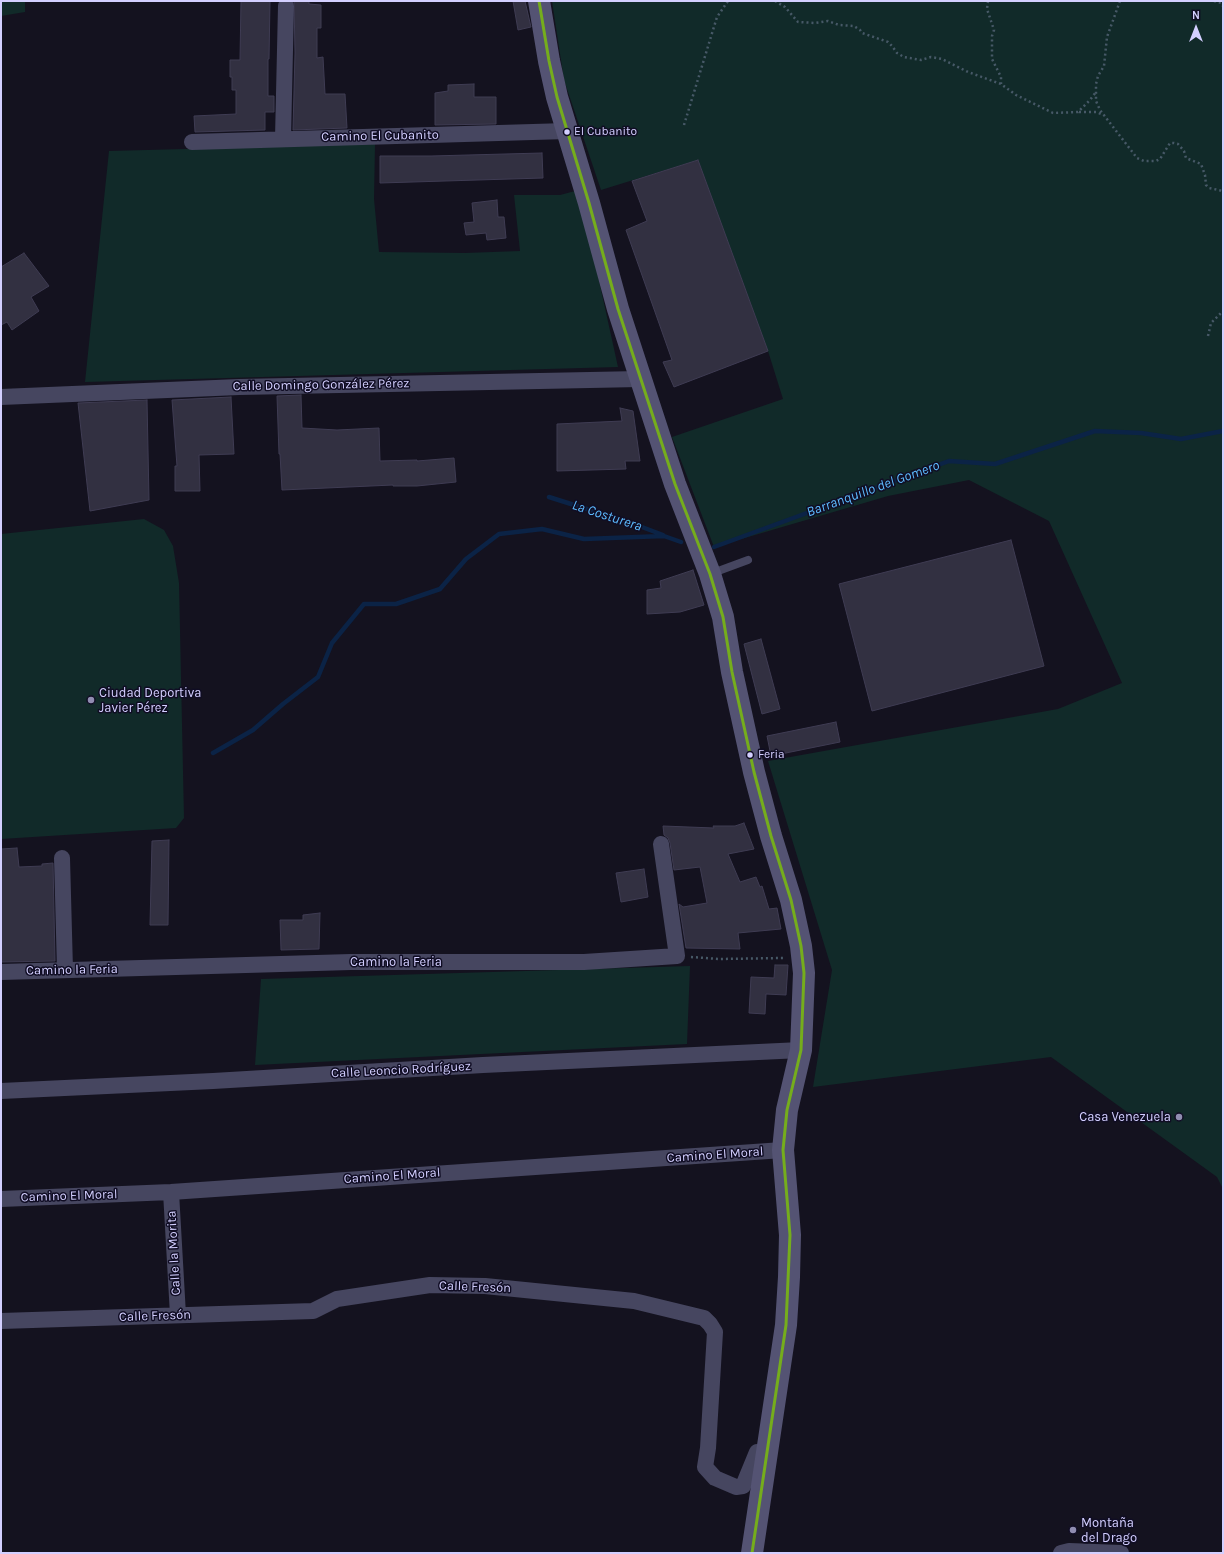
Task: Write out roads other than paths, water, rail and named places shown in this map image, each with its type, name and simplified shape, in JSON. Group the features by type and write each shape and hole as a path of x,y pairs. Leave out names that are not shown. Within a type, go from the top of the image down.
{"main road":[{"path":"539,1 549,61 557,96 589,203 618,309 675,484 710,574 723,616 732,672 754,772 771,836 791,900 802,946 804,973 801,1050 787,1110 783,1150 790,1235 786,1325 768,1454 752,1553"}],"street":[{"path":"283,138 286,6"},
{"name":"Camino El Cubanito","path":"192,142 283,138 567,131"},
{"name":"Calle Domingo González Pérez","path":"1,397 239,387 640,379"},
{"name":"Camino la Feria","path":"1,972 351,962 584,962 677,956 661,844"},
{"path":"62,858 65,970"},
{"name":"Calle Leoncio Rodríguez","path":"1,1091 213,1081 483,1065 801,1050"},
{"name":"Camino El Moral","path":"1,1199 171,1192 783,1150"},
{"name":"Calle la Morita","path":"171,1192 178,1315"},
{"name":"Calle Fresón","path":"1,1321 313,1311 337,1299 430,1286 485,1286 634,1301 704,1318 715,1332 708,1448 705,1467 715,1478 736,1487 743,1486 757,1452 768,1454"},
{"path":"1061,1553 1069,1551 1121,1553"}],"lane":[{"path":"710,574 748,560"}],"waterway":[{"name":"Barranquillo del Gomero","path":"714,547 949,461 995,464 1095,431 1141,433 1181,439 1223,431"},
{"name":"La Costurera","path":"549,497 634,524 663,535"},
{"name":"Barranquillo del Gomero","path":"213,753 253,730 318,677 332,643 364,604 396,604 440,589 466,559 499,534 542,529 584,539 664,536 681,542"}],"place":[{"name":"El Cubanito","path":"567,132"},
{"name":"Ciudad Deportiva Javier Pérez","path":"91,700"},
{"name":"Feria","path":"750,755"},
{"name":"Casa Venezuela","path":"1179,1117"},
{"name":"Montaña del Drago","path":"1073,1530"}]}
